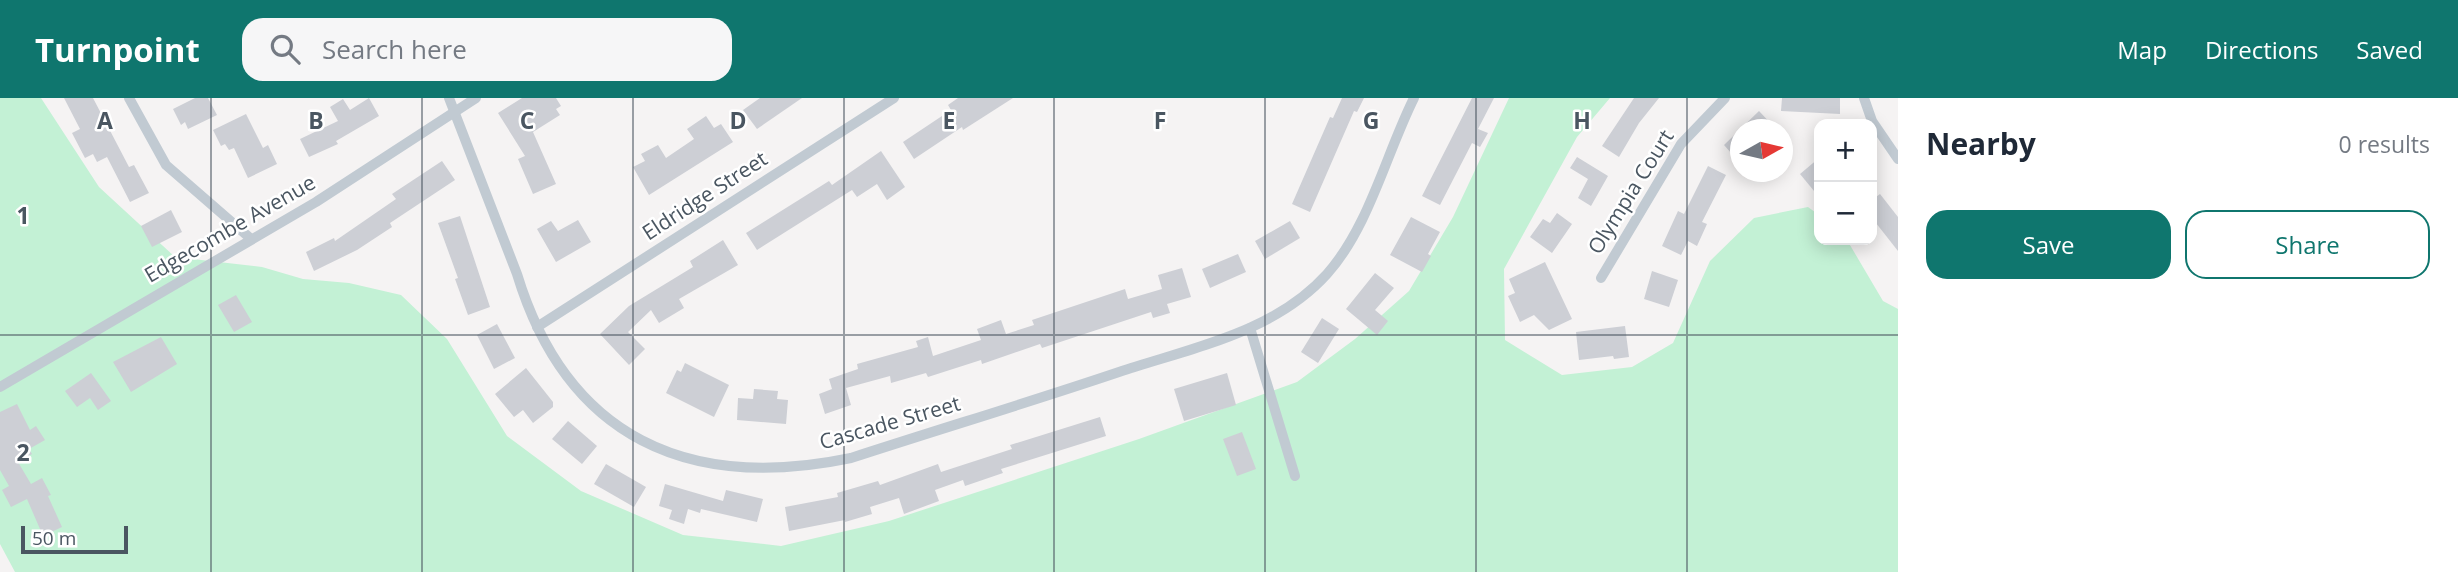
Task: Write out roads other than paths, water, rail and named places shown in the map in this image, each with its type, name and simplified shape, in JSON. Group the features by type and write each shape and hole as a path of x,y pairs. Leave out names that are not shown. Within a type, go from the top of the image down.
{"street":[{"path":"129,98 166,165 250,238"},
{"name":"Cascade Street","path":"449,98 537,327 561,368 585,398 607,419 657,449 684,458 732,467 762,468 810,465 851,458 1250,328 1284,311 1328,273 1345,250 1360,224 1414,98"},
{"name":"Edgecombe Avenue","path":"0,387 250,238 316,202 476,98"},
{"name":"Eldridge Street","path":"537,327 894,98"},
{"name":"Olympia Court","path":"1601,278 1681,144 1725,98"},
{"path":"1864,98 1876,130 1898,159"},
{"path":"1250,328 1295,476"}]}
